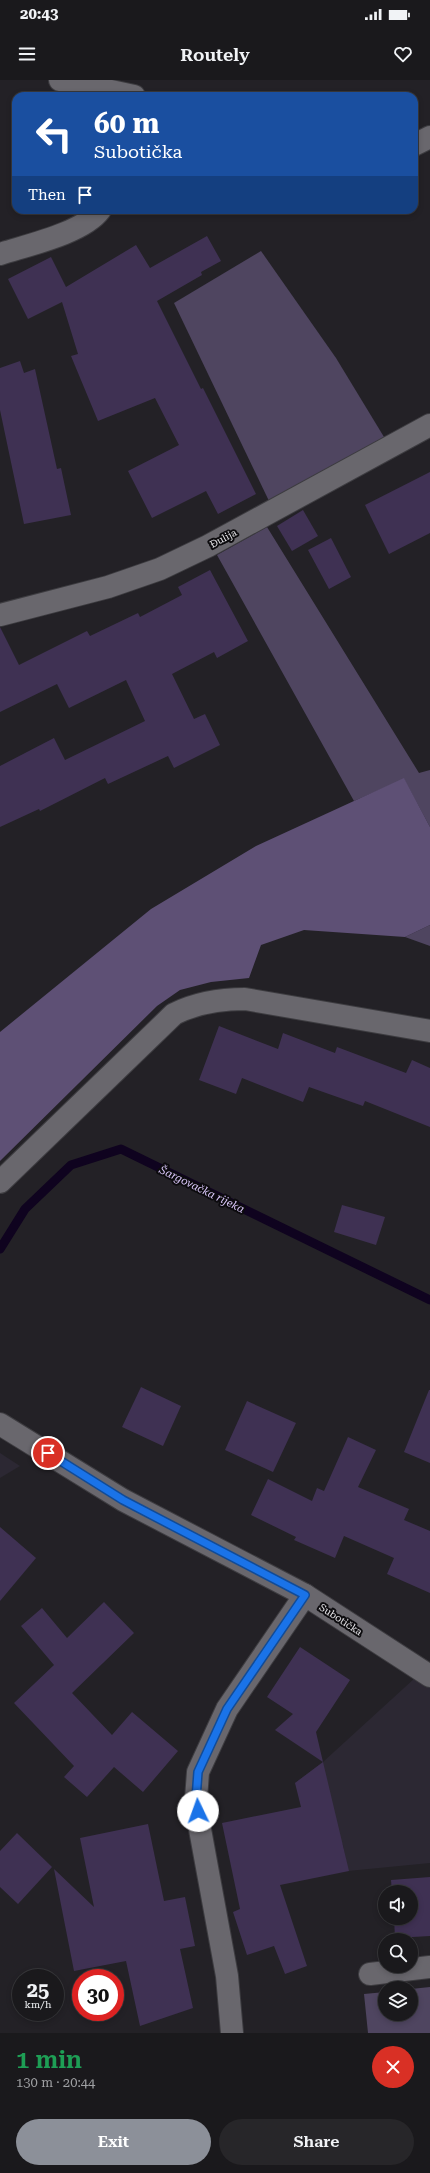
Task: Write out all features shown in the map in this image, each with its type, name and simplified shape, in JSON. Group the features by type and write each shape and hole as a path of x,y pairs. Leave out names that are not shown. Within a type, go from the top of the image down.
{"street":[{"path":"60,80 93,92"},
{"path":"418,143 430,138"},
{"path":"0,254 52,238 92,220 97,214"},
{"name":"Đulija","path":"0,615 108,587 160,569 208,546 430,425"},
{"path":"0,1182 174,1014 189,1007 228,999 245,999 430,1030"},
{"name":"Subotička","path":"0,1424 123,1500 305,1595 430,1676"},
{"path":"232,2033 227,1976 196,1799 198,1772 227,1709 305,1595"},
{"path":"370,1974 430,1967"}],"shaded area":[{"path":"261,251 336,358 384,437 269,501 174,303"},
{"path":"267,527 419,773 430,770 430,827 404,779 354,801 217,555"},
{"path":"404,778 430,827 430,925 405,937 304,930 261,945 249,978 211,982 180,990 157,1006 0,1161 0,1032 151,909 256,846"},
{"path":"430,925 430,946 405,937"},
{"path":"0,1453 20,1466 0,1478"},
{"path":"415,1678 430,1687 430,1863 348,1871 343,1845 295,1783 323,1762"},
{"path":"430,1987 430,2033 368,2033 364,1994 378,1993 378,2021 418,2021 418,1988"}],"building":[{"path":"207,236 221,261 201,272 202,275 157,301 201,389 203,388 256,494 218,514 206,491 152,518 128,471 179,445 155,398 98,421 71,356 78,354 62,302 28,319 8,279 51,257 66,287 136,245 150,268"},
{"path":"20,361 24,373 35,369 57,469 61,468 71,515 24,524 0,410 0,368"},
{"path":"430,472 430,533 389,554 365,505"},
{"path":"303,510 318,536 292,551 277,526"},
{"path":"331,538 351,577 329,589 308,550"},
{"path":"210,570 248,641 217,658 214,652 172,674 194,719 205,714 220,745 174,768 168,756 108,784 105,778 40,811 39,809 0,827 0,766 54,738 65,760 145,721 126,680 69,708 57,684 0,712 0,627 19,665 87,631 90,636 138,613 140,617 182,595 178,587"},
{"path":"219,1026 278,1049 283,1033 335,1053 337,1047 406,1073 412,1060 430,1068 430,1127 365,1101 363,1106 309,1087 303,1102 242,1078 236,1094 199,1080"},
{"path":"342,1205 385,1217 376,1245 334,1232"},
{"path":"141,1387 181,1406 163,1446 122,1427"},
{"path":"430,1390 430,1463 404,1452"},
{"path":"247,1401 296,1423 273,1472 225,1450"},
{"path":"348,1437 376,1450 358,1487 409,1509 404,1520 430,1531 430,1593 387,1574 394,1558 344,1536 335,1558 294,1540 296,1537 251,1515 268,1479 312,1501 317,1488 324,1491"},
{"path":"0,1527 36,1558 0,1601"},
{"path":"104,1602 134,1633 72,1693 112,1735 132,1712 178,1751 143,1792 114,1767 87,1797 64,1777 74,1766 14,1703 54,1665 21,1626 42,1608 67,1638"},
{"path":"300,1647 350,1680 316,1732 323,1762 275,1730 293,1714 267,1697"},
{"path":"323,1762 349,1871 280,1885 307,1966 285,1974 274,1946 247,1955 233,1912 240,1909 222,1823 301,1807 295,1783"},
{"path":"148,1824 164,1901 185,1897 195,1946 180,1949 193,2008 140,2026 126,1961 84,1969 74,1969 54,1869 94,1907 80,1838"},
{"path":"17,1833 52,1867 18,1904 0,1887 0,1851"},
{"path":"430,1877 430,1936 418,1937 418,1933 395,1933 394,1925 418,1925 418,1885 391,1885 391,1880"}],"waterway":[{"name":"Šargovačka rijeka","path":"0,1249 25,1209 71,1165 121,1149 430,1300"}],"route":[{"path":"48,1453 123,1500 305,1595 227,1709 198,1772 196,1799 198,1811"}]}
